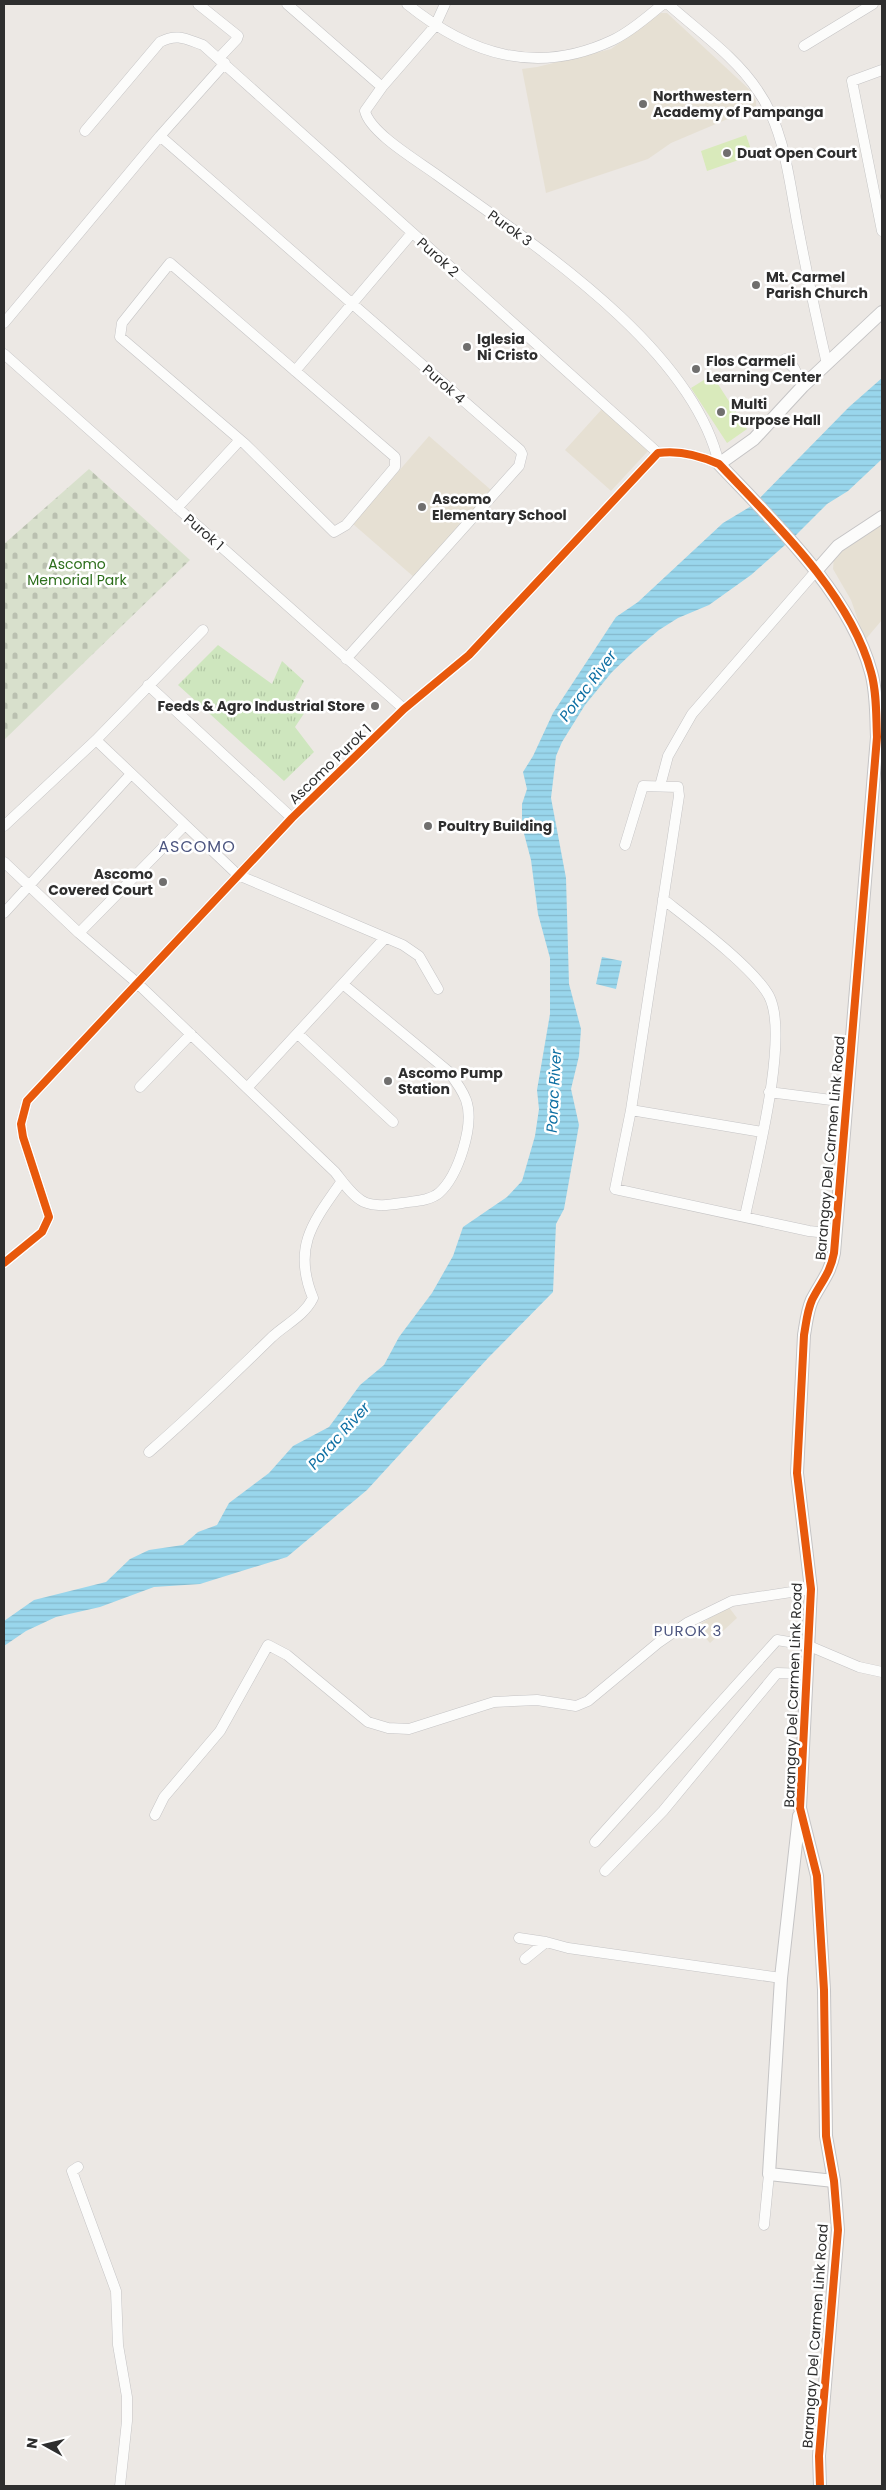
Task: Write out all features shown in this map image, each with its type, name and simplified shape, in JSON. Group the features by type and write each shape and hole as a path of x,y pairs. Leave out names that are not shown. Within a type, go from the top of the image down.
{"street":[{"path":"4,323 160,136 237,39 238,36 198,4"},
{"path":"287,4 382,88"},
{"path":"407,4 436,26 477,47 499,55 557,58 587,51 615,39 663,4"},
{"name":"Purok 3","path":"445,4 436,26 382,88 365,111 367,120 396,145 543,252 604,301 645,341 694,402 709,430 719,464"},
{"path":"668,4 735,64 758,90 768,106 785,156 815,315 827,364"},
{"path":"804,46 873,4"},
{"name":"Purok 2","path":"85,131 160,42 171,37 184,38 203,45 222,60 658,454"},
{"path":"882,70 852,82 882,231"},
{"name":"Purok 4","path":"160,136 520,450 522,458 519,466 346,659"},
{"path":"295,371 412,233"},
{"path":"170,263 395,457 395,467 346,525 334,532 240,440 120,337 122,323 170,263"},
{"path":"658,454 682,453 706,458 719,464 754,439 803,386 882,312"},
{"name":"Purok 1","path":"4,354 404,709"},
{"path":"785,359 794,368 803,386"},
{"path":"177,508 240,440"},
{"name":"Ascomo Purok 1","path":"4,1263 42,1232 49,1217 23,1136 21,1124 26,1100 292,818 404,709 469,655 658,454"},
{"name":"Barangay Del Carmen Link Road","path":"719,464 816,571 860,639 872,674 876,706 877,737 836,1234 831,1270 812,1300 804,1335 797,1473 811,1589 800,1808 817,1876 824,1990 826,2136 834,2181 838,2230 819,2456 820,2486"},
{"path":"660,786 668,756 692,714 838,546 882,517"},
{"path":"4,826 96,740 203,630"},
{"path":"148,685 292,818"},
{"path":"96,740 238,875 403,945 419,956 438,989"},
{"path":"4,913 131,774"},
{"path":"624,845 643,786 678,787 679,796 631,1110 615,1189 809,1231 836,1234"},
{"path":"79,933 185,825"},
{"path":"4,862 28,887 136,982 191,1034 336,1172 342,1181 363,1202 374,1205 426,1199 438,1194 446,1184 463,1150 468,1124 467,1102 459,1085 448,1071 344,985"},
{"path":"663,899 759,982 774,1007 776,1057 745,1216"},
{"path":"248,1088 385,938"},
{"path":"140,1087 191,1034"},
{"path":"298,1034 393,1122"},
{"path":"769,1092 847,1102"},
{"path":"631,1110 762,1132"},
{"path":"150,1452 234,1376 274,1335 307,1309 313,1298 306,1282 303,1262 305,1243 319,1215 342,1181"},
{"path":"155,1815 164,1797 220,1731 268,1645 287,1655 368,1722 388,1728 408,1729 494,1702 537,1700 576,1706 588,1701 658,1643 687,1623 732,1601 811,1589"},
{"path":"595,1842 777,1640 807,1644 859,1667 882,1672"},
{"path":"605,1871 663,1811 777,1673 807,1674"},
{"path":"764,2224 769,2174 781,1978 800,1808"},
{"path":"519,1938 568,1948 781,1978"},
{"path":"525,1959 546,1942"},
{"path":"78,2167 72,2171 116,2291 118,2345 127,2397 127,2420 120,2486"},
{"path":"769,2174 834,2181"}],"shaded area":[{"name":"Northwestern Academy of Pampanga","path":"661,13 667,13 750,90 756,101 756,107 671,143 648,159 546,193 522,69 611,49"},
{"path":"602,409 648,451 611,491 565,450"},
{"name":"Ascomo Elementary School","path":"429,436 491,490 415,578 353,524"},
{"path":"882,522 882,620 865,640 851,600 833,569 834,556"},
{"path":"728,1606 737,1618 710,1643 696,1627"}],"green space":[{"name":"Duat Open Court","path":"746,135 753,155 707,171 701,151"},
{"name":"Multi Purpose Hall","path":"712,375 747,429 727,443 691,388"},
{"name":"Ascomo Memorial Park","path":"89,469 190,560 4,740 4,544"},
{"path":"218,645 272,684 282,661 304,681 295,698 307,709 295,727 314,752 284,781 178,685"}],"water":[{"name":"Porac River","path":"882,378 882,459 848,491 827,504 793,538 751,575 709,605 678,618 659,630 633,652 612,672 585,705 562,742 556,756 551,798 566,878 569,984 581,1029 579,1056 571,1089 579,1125 564,1209 556,1224 553,1292 488,1358 367,1490 287,1557 200,1584 154,1587 100,1607 56,1617 26,1631 4,1646 4,1621 34,1600 106,1582 130,1559 149,1550 183,1545 198,1532 217,1525 229,1503 269,1473 293,1446 329,1427 360,1385 384,1365 399,1337 432,1293 453,1256 463,1227 507,1197 522,1181 535,1136 539,1109 537,1090 550,1014 550,958 538,914 531,860 522,826 522,804 527,789 523,772 533,756 553,713 616,617 638,602 723,523 753,505 849,407"},
{"path":"602,957 622,961 616,989 596,984"}],"cycle path":[{"path":"4,1263 42,1232 49,1217 23,1137 21,1124 27,1101 292,818 404,709 469,655 658,453 689,454 719,464 786,535 828,587 861,643 871,672 876,704 877,737 834,1253 828,1272 812,1300 806,1322 797,1473 811,1589 800,1808 817,1876 824,1990 826,2136 834,2181 838,2230 819,2456 820,2486"}],"place":[{"name":"Northwestern Academy of Pampanga","path":"643,104"},
{"name":"Duat Open Court","path":"727,153"},
{"name":"Mt. Carmel Parish Church","path":"756,285"},
{"name":"Iglesia Ni Cristo","path":"467,347"},
{"name":"Flos Carmeli Learning Center","path":"696,369"},
{"name":"Multi Purpose Hall","path":"721,412"},
{"name":"Ascomo Elementary School","path":"422,507"},
{"name":"Feeds & Agro Industrial Store","path":"375,706"},
{"name":"Poultry Building","path":"428,826"},
{"name":"Ascomo Covered Court","path":"163,882"},
{"name":"Ascomo Pump Station","path":"388,1081"}],"district":[{"name":"ASCOMO","path":"197,846"},
{"name":"PUROK 3","path":"688,1631"}]}
